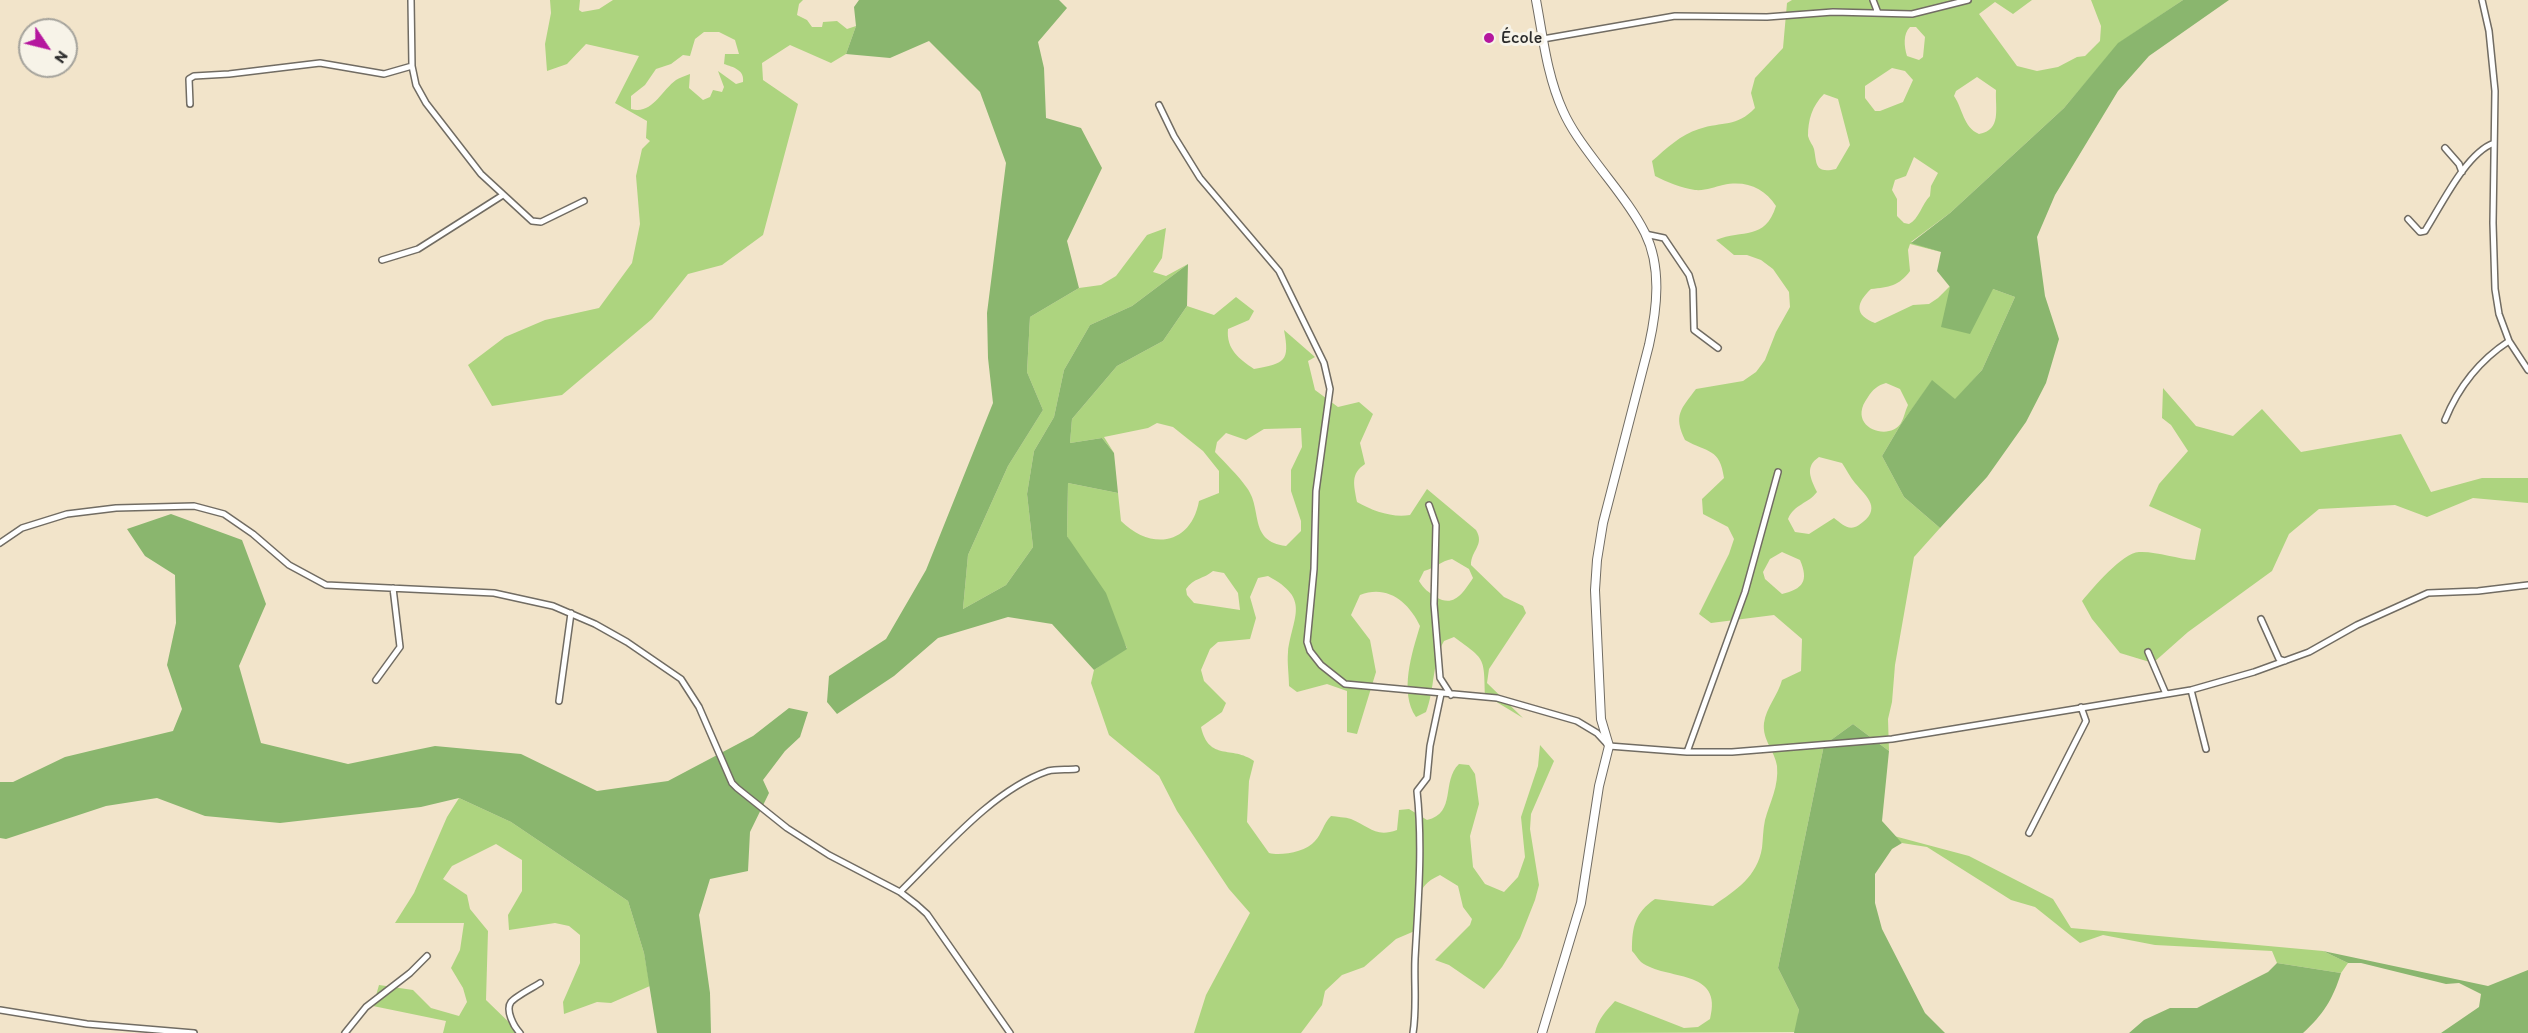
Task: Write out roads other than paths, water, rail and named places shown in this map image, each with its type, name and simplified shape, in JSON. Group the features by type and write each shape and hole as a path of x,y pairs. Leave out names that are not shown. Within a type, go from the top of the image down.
{"main road":[{"path":"1536,0 1552,83 1565,116 1645,234 1655,274 1655,317 1603,523 1597,560 1595,590 1601,719 1609,746 1599,786 1581,903 1542,1033"}],"street":[{"path":"411,0 412,66 416,85 426,103 481,174 532,221 537,222 584,201"},
{"path":"1874,0 1878,13"},
{"path":"1543,39 1676,16 1767,17 1833,12 1918,13 1968,0"},
{"path":"2482,0 2486,7"},
{"path":"2488,0 2486,7 2495,91 2494,279 2499,314 2509,341 2528,370"},
{"path":"190,104 189,79 194,76 320,63 384,74 412,66"},
{"path":"1160,105 1174,136 1200,178 1279,271 1324,363 1330,389 1316,491 1314,569 1307,642 1310,651 1329,673 1345,684 1497,698 1577,721 1597,733 1609,746 1687,752 1763,752 1892,739 2191,690 2285,662 2333,640 2357,625 2428,593 2478,591 2528,585"},
{"path":"2408,219 2420,232 2425,231 2462,172 2485,146 2494,143"},
{"path":"2445,148 2459,164 2462,172"},
{"path":"382,260 418,249 503,195"},
{"path":"1645,234 1659,235 1669,243 1692,282 1694,330 1718,348"},
{"path":"2445,420 2472,373 2509,341"},
{"path":"1687,752 1745,592 1778,472"},
{"path":"1429,505 1436,525 1434,604 1440,678 1451,695"},
{"path":"0,543 22,528 60,515 116,508 194,506 224,514 253,534 289,565 317,582 338,587 494,593 571,613 627,642 681,679 692,693 732,783 787,828 900,892 927,915 1010,1033"},
{"path":"376,681 400,647 393,588"},
{"path":"559,701 571,613"},
{"path":"2261,619 2278,659 2285,662"},
{"path":"2148,652 2166,694"},
{"path":"2191,690 2206,749"},
{"path":"1413,1033 1416,1015 1415,962 1421,834 1417,791 1427,778 1430,746 1441,694"},
{"path":"2029,833 2086,721 2081,707"},
{"path":"900,892 990,806 1028,781 1050,771 1076,769"},
{"path":"345,1033 366,1007 410,974 427,956"},
{"path":"520,1033 513,1026 511,1002 540,982"},
{"path":"0,1010 87,1024 194,1033"}],"place":[{"name":"École","path":"1489,38"}]}
